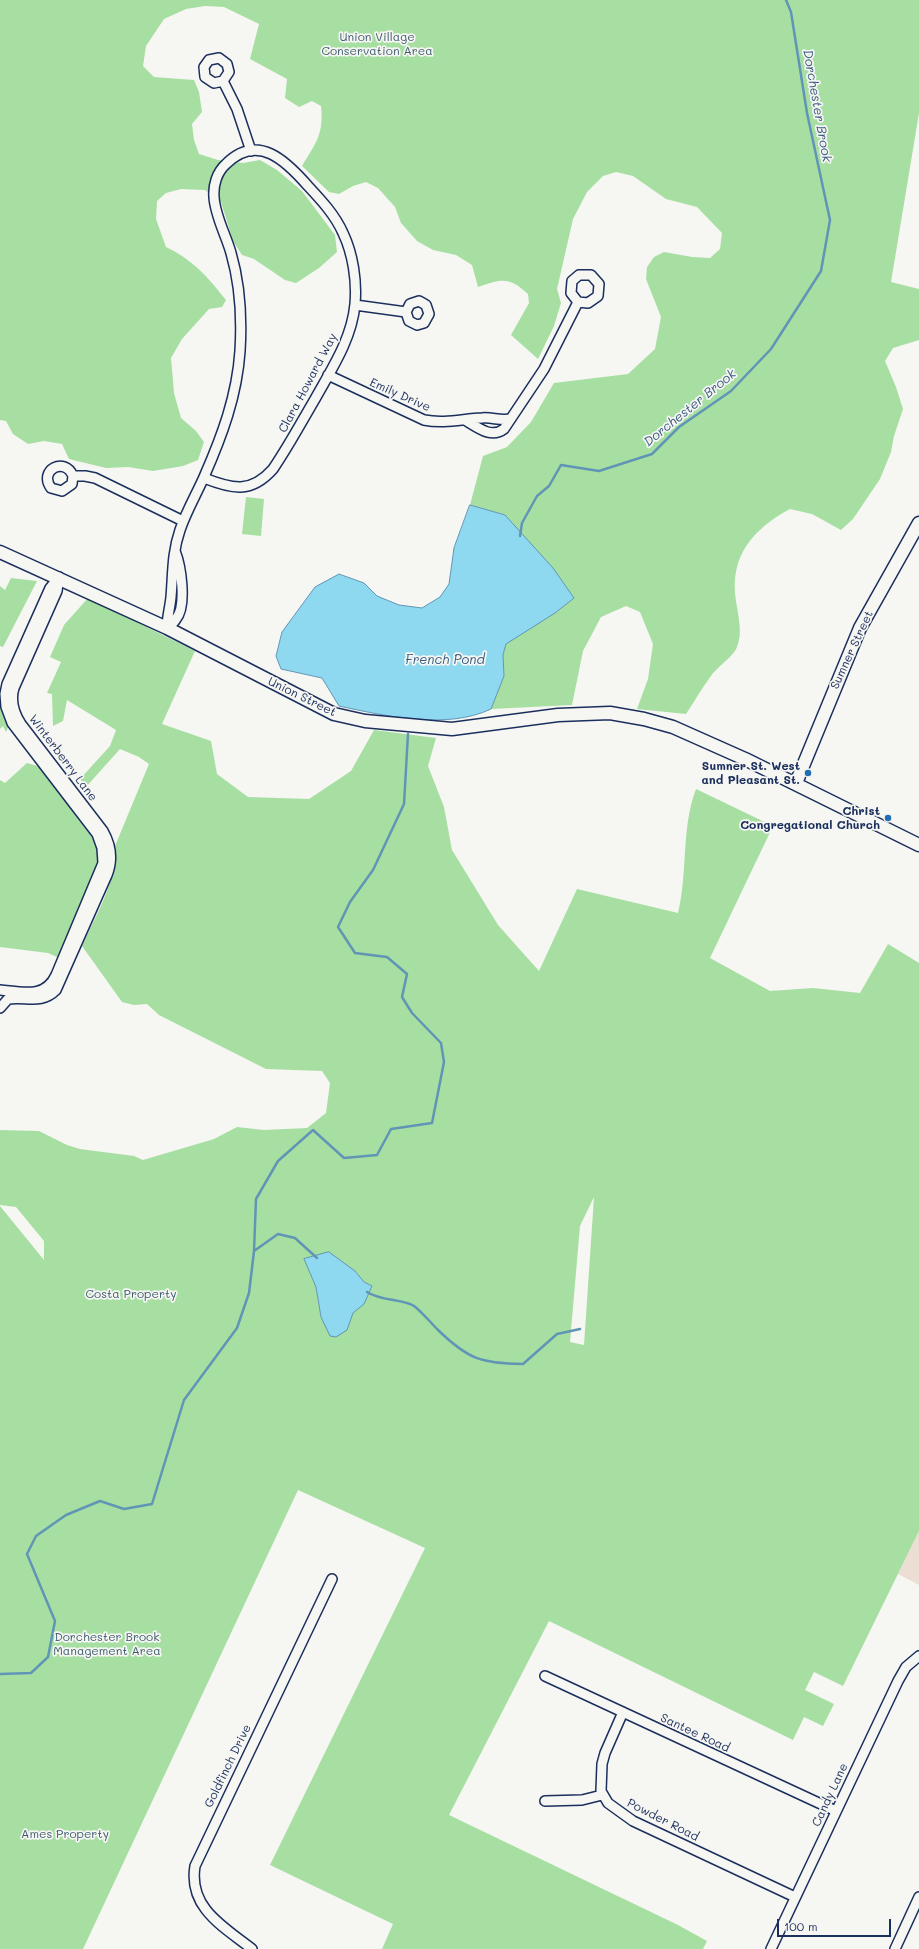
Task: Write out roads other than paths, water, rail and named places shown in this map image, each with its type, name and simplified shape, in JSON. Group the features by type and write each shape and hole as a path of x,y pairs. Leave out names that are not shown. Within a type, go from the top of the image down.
{"main road":[{"name":"Sumner Street","path":"796,783 860,628 919,523"},
{"name":"Union Street","path":"0,552 59,577 167,628 334,714 365,721 452,729 558,715 610,714 655,721 706,741 796,783 919,845"}],"street":[{"path":"224,81 237,109 251,151"},
{"name":"Clara Howard Way","path":"167,628 177,618 182,598 180,563 175,551 183,521 204,478 224,430 239,373 241,333 235,269 215,204 214,185 219,172 227,162 238,155 251,151 270,153 282,159 313,191 335,218 344,234 351,254 354,275 355,306 345,340 328,375 284,453 266,478 257,484 237,488 224,486 204,478"},
{"path":"465,420 482,430 496,433 504,430 544,369 578,302"},
{"path":"355,306 406,312"},
{"name":"Emily Drive","path":"328,375 424,420 437,422 481,418 501,421 510,419"},
{"path":"73,476 96,478 183,521"},
{"name":"Winterberry Lane","path":"2,1001 11,998 43,998 56,990 109,870 110,852 105,835 7,712 9,691 57,591 59,577"},
{"name":"Winterberry Lane","path":"0,990 36,992 42,991 50,985 56,975 101,868 103,853 97,834 63,784"},
{"name":"Goldfinch Drive","path":"252,1949 210,1916 202,1906 195,1890 195,1866 332,1579"},
{"name":"Candy Lane","path":"771,1949 900,1677 910,1662 919,1656"},
{"name":"Santee Road","path":"545,1676 836,1812"},
{"path":"545,1801 582,1800 602,1796 601,1779 603,1758 623,1712"},
{"name":"Powder Road","path":"602,1796 614,1808 634,1821 796,1897"},
{"path":"895,1949 919,1897"}],"water":[{"name":"French Pond","path":"470,505 505,515 553,568 574,598 555,613 506,644 503,655 504,676 491,709 474,715 455,719 436,720 376,714 339,706 322,678 281,669 276,656 282,632 315,587 339,574 364,583 377,596 399,605 422,608 440,597 449,584 454,548"},
{"path":"329,1252 355,1271 364,1282 372,1286 364,1304 353,1313 347,1330 336,1337 330,1336 321,1317 316,1287 304,1259"}],"waterway":[{"name":"Dorchester Brook","path":"520,536 522,523 537,496 549,486 561,465 599,471 652,454 679,427 731,391 771,349 821,271 830,220 807,113 791,12 786,0"},
{"name":"Dorchester Brook","path":"0,1674 31,1673 48,1657 55,1621 27,1554 36,1536 66,1515 100,1501 124,1509 152,1504 184,1400 237,1328 249,1293 254,1251 256,1199 278,1161 313,1130 344,1158 377,1155 391,1129 432,1123 444,1062 441,1043 412,1013 402,997 407,974 387,957 355,953 338,927 350,902 373,870 404,804 408,734"},
{"path":"254,1251 278,1234 295,1238 317,1258"},
{"path":"367,1292 378,1297 404,1302 414,1306 458,1348 467,1354 486,1361 523,1364 557,1334 580,1329"}],"place":[{"name":"Sumner St. West and Pleasant St.","path":"808,773"},
{"name":"Christ Congregational Church","path":"888,818"}],"park label":[{"name":"Union Village Conservation Area","path":"377,44"},
{"name":"Costa Property","path":"131,1294"},
{"name":"Dorchester Brook Management Area","path":"107,1644"},
{"name":"Ames Property","path":"65,1834"}]}
